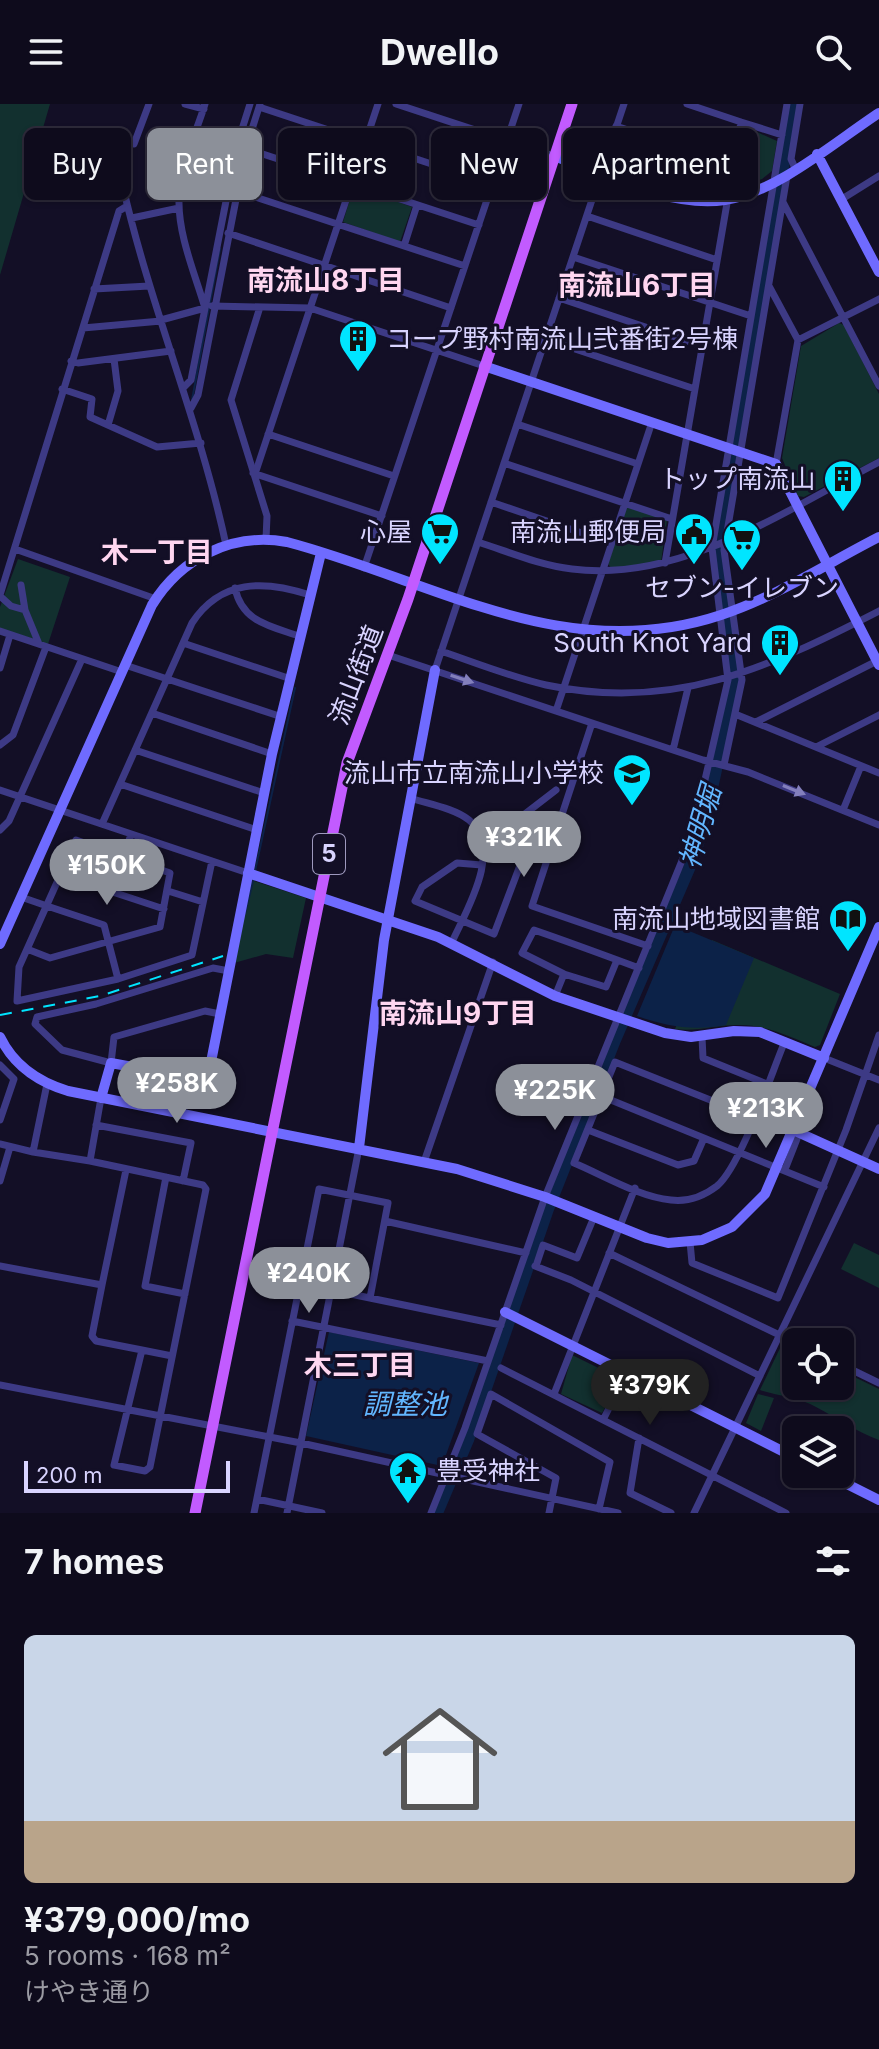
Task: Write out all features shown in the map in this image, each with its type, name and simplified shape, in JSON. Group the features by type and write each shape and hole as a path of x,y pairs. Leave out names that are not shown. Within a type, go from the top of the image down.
{"main road":[{"name":"流山街道","path":"195,1513 347,763 413,584 572,104"}],"street":[{"path":"134,144 149,104"},
{"path":"185,104 204,107 197,128"},
{"path":"245,128 250,104"},
{"path":"370,128 378,104"},
{"path":"396,104 467,128"},
{"path":"511,128 519,104"},
{"path":"622,128 616,126 624,104"},
{"path":"687,104 782,135"},
{"path":"431,1513 451,1476 501,1325 510,1314 526,1253 623,1019 639,968 692,836 735,714 741,675 712,548 769,286 783,202 782,135 787,104"},
{"path":"717,763 728,680 725,540 751,316 784,175 791,159 800,104"},
{"path":"249,128 259,105 325,128"},
{"path":"758,186 784,175 879,113"},
{"path":"740,128 741,122"},
{"path":"547,154 563,159"},
{"path":"817,154 879,272"},
{"path":"842,199 879,176"},
{"path":"262,199 465,266"},
{"path":"126,200 149,286 191,408 226,545"},
{"path":"180,200 179,208 209,307"},
{"path":"191,408 198,395 209,307 230,200"},
{"path":"184,387 191,380 235,200"},
{"path":"254,473 346,200"},
{"path":"402,200 479,225"},
{"path":"364,568 487,200"},
{"path":"287,1509 351,1195 388,920 435,670 592,200"},
{"path":"665,563 727,200"},
{"path":"783,202 879,386"},
{"path":"404,246 417,205"},
{"path":"25,610 11,606 0,596 119,211 127,206"},
{"path":"132,218 179,208"},
{"path":"587,216 717,260"},
{"path":"228,233 451,308"},
{"path":"573,257 751,316"},
{"path":"94,289 149,286"},
{"path":"756,722 878,662 776,464 798,340 769,286"},
{"path":"559,298 702,346"},
{"path":"798,340 879,299"},
{"path":"83,328 161,321 209,307 310,308 776,464"},
{"path":"260,307 231,400 267,516 266,539"},
{"path":"545,339 695,389"},
{"path":"71,361 171,351"},
{"path":"108,425 118,391 114,359"},
{"path":"62,389 92,399 90,417 157,447 201,443"},
{"path":"556,711 652,422"},
{"path":"517,424 638,464"},
{"path":"268,434 394,476"},
{"path":"478,542 548,564 602,571 665,563 712,548 879,462"},
{"path":"504,463 672,519"},
{"path":"254,473 382,516"},
{"path":"491,502 611,543"},
{"path":"0,944 3,929 21,897 156,599 183,568 226,545 266,539 321,553 529,621 582,631 651,631 727,613 879,537"},
{"path":"15,549 156,599"},
{"path":"229,971 213,968 35,1019 40,1031 62,1050 111,1063 206,1079 229,971 272,754 321,553"},
{"path":"102,824 183,643 203,608 235,588 268,584 310,595"},
{"path":"0,745 13,735 43,646 25,610 21,585"},
{"path":"235,588 238,605 255,621 299,636"},
{"path":"441,651 563,688 634,693 688,688 728,680 778,662 879,611"},
{"path":"0,631 82,659 167,679 282,717"},
{"path":"0,668 10,635"},
{"path":"183,643 291,679"},
{"path":"388,655 717,763 879,825"},
{"path":"0,830 9,821 82,659"},
{"path":"673,750 688,688"},
{"path":"152,713 272,754"},
{"path":"735,714 879,773"},
{"path":"816,747 879,715"},
{"path":"592,723 532,906 648,946"},
{"path":"135,750 264,793"},
{"path":"843,810 861,766"},
{"path":"120,784 257,830"},
{"path":"0,790 452,942 555,996 623,1019 672,1035 702,1037 743,1031 785,1041 879,1080"},
{"path":"482,841 495,837 556,790"},
{"path":"410,798 461,815 475,827 482,841 482,865 452,942"},
{"path":"482,865 457,863 417,893 415,901 463,918 494,934 533,831 528,813"},
{"path":"124,856 131,834"},
{"path":"27,949 50,958 160,927 168,891 168,871 76,840 27,949 18,972 17,1001 118,979 192,955 212,861"},
{"path":"61,875 164,909"},
{"path":"168,891 203,902"},
{"path":"21,897 104,925 118,979"},
{"path":"0,1037 14,1058 47,1084 101,1098 424,1162 550,1199 657,1241 690,1242 714,1236 746,1216 782,1168 824,1058 876,942 879,927"},
{"path":"617,960 606,987 564,974 522,953 534,930 617,960 639,968"},
{"path":"424,1162 493,962"},
{"path":"555,996 564,974"},
{"path":"90,1161 114,1037 205,1011 220,1014"},
{"path":"690,1242 692,1263 778,1298 824,1187 879,1035"},
{"path":"702,1037 703,1058 767,1084"},
{"path":"753,1117 615,1062 574,1163 673,1200 699,1197 722,1181 738,1152 753,1117 767,1084 785,1041"},
{"path":"0,1065 14,1079 0,1120"},
{"path":"33,1152 47,1084"},
{"path":"601,1096 824,1187"},
{"path":"96,1125 191,1143 183,1181"},
{"path":"694,1513 879,1128"},
{"path":"588,1130 678,1165 694,1161 704,1138"},
{"path":"795,1135 838,1149 879,1169"},
{"path":"0,1144 203,1185 206,1189 150,1467 145,1471 114,1465 142,1350"},
{"path":"0,1181 10,1147"},
{"path":"126,1170 92,1336 96,1341 172,1356"},
{"path":"166,1177 145,1286 185,1294"},
{"path":"554,1394 635,1188"},
{"path":"254,1513 319,1189 388,1203 370,1298"},
{"path":"594,1217 577,1258 543,1245 536,1265 760,1376"},
{"path":"385,1221 526,1253"},
{"path":"609,1253 780,1335"},
{"path":"0,1266 102,1285"},
{"path":"331,1290 501,1325"},
{"path":"510,1314 782,1451"},
{"path":"292,1321 488,1361"},
{"path":"501,1368 786,1513"},
{"path":"854,1371 879,1383"},
{"path":"603,1420 627,1373"},
{"path":"0,1385 301,1443 618,1513"},
{"path":"549,1513 556,1478 477,1434 491,1394 610,1462 599,1509"},
{"path":"639,1438 630,1493 671,1513"},
{"path":"854,1488 879,1500"},
{"path":"257,1499 287,1509 322,1513"}],"green space":[{"path":"0,104 50,104 43,128 24,128 24,193 0,275"},
{"path":"758,132 777,141 772,171 758,180"},
{"path":"350,200 393,200 412,207 400,242 343,222"},
{"path":"839,323 844,325 879,394 879,458 804,497 798,496 782,458 801,346"},
{"path":"627,507 667,520 661,562 612,569 608,564"},
{"path":"18,559 70,577 48,644 0,628 0,607"},
{"path":"254,881 306,898 293,958 266,954 234,963 250,883"},
{"path":"712,940 840,994 820,1045 815,1047 777,1032 747,1025 675,1029"},
{"path":"854,1243 879,1255 879,1288 841,1269"},
{"path":"782,1346 782,1396 760,1390"},
{"path":"572,1355 621,1379 602,1413 561,1394"},
{"path":"854,1377 879,1389 879,1440 854,1428 854,1416 831,1416 799,1400 854,1400"},
{"path":"758,1394 774,1398 761,1431 746,1423"}],"water":[{"path":"675,925 754,958 726,1025 681,1027 637,1016"},
{"name":"調整池","path":"329,1332 479,1363 442,1466 306,1436"}],"waterway":[{"name":"神明堀","path":"437,1513 468,1440 548,1209 615,1040 694,857 706,816 735,682 717,553 794,104"},
{"path":"192,400 220,249"},
{"path":"255,871 295,688"},
{"path":"245,914 253,881"}],"railway":[{"path":"0,1015 100,996 223,956"}],"place":[{"name":"コープ野村南流山弐番街2号棟","path":"358,373"},
{"name":"トップ南流山","path":"843,513"},
{"name":"心屋","path":"440,566"},
{"name":"南流山郵便局","path":"694,566"},
{"name":"セブン-イレブン","path":"742,572"},
{"name":"South Knot Yard","path":"780,677"},
{"name":"流山市立南流山小学校","path":"632,807"},
{"name":"南流山地域図書館","path":"848,953"},
{"name":"豊受神社","path":"408,1505"}],"district":[{"name":"南流山8丁目","path":"326,280"},
{"name":"南流山6丁目","path":"637,285"},
{"name":"木一丁目","path":"157,552"},
{"name":"南流山9丁目","path":"458,1013"},
{"name":"木三丁目","path":"360,1365"}]}
